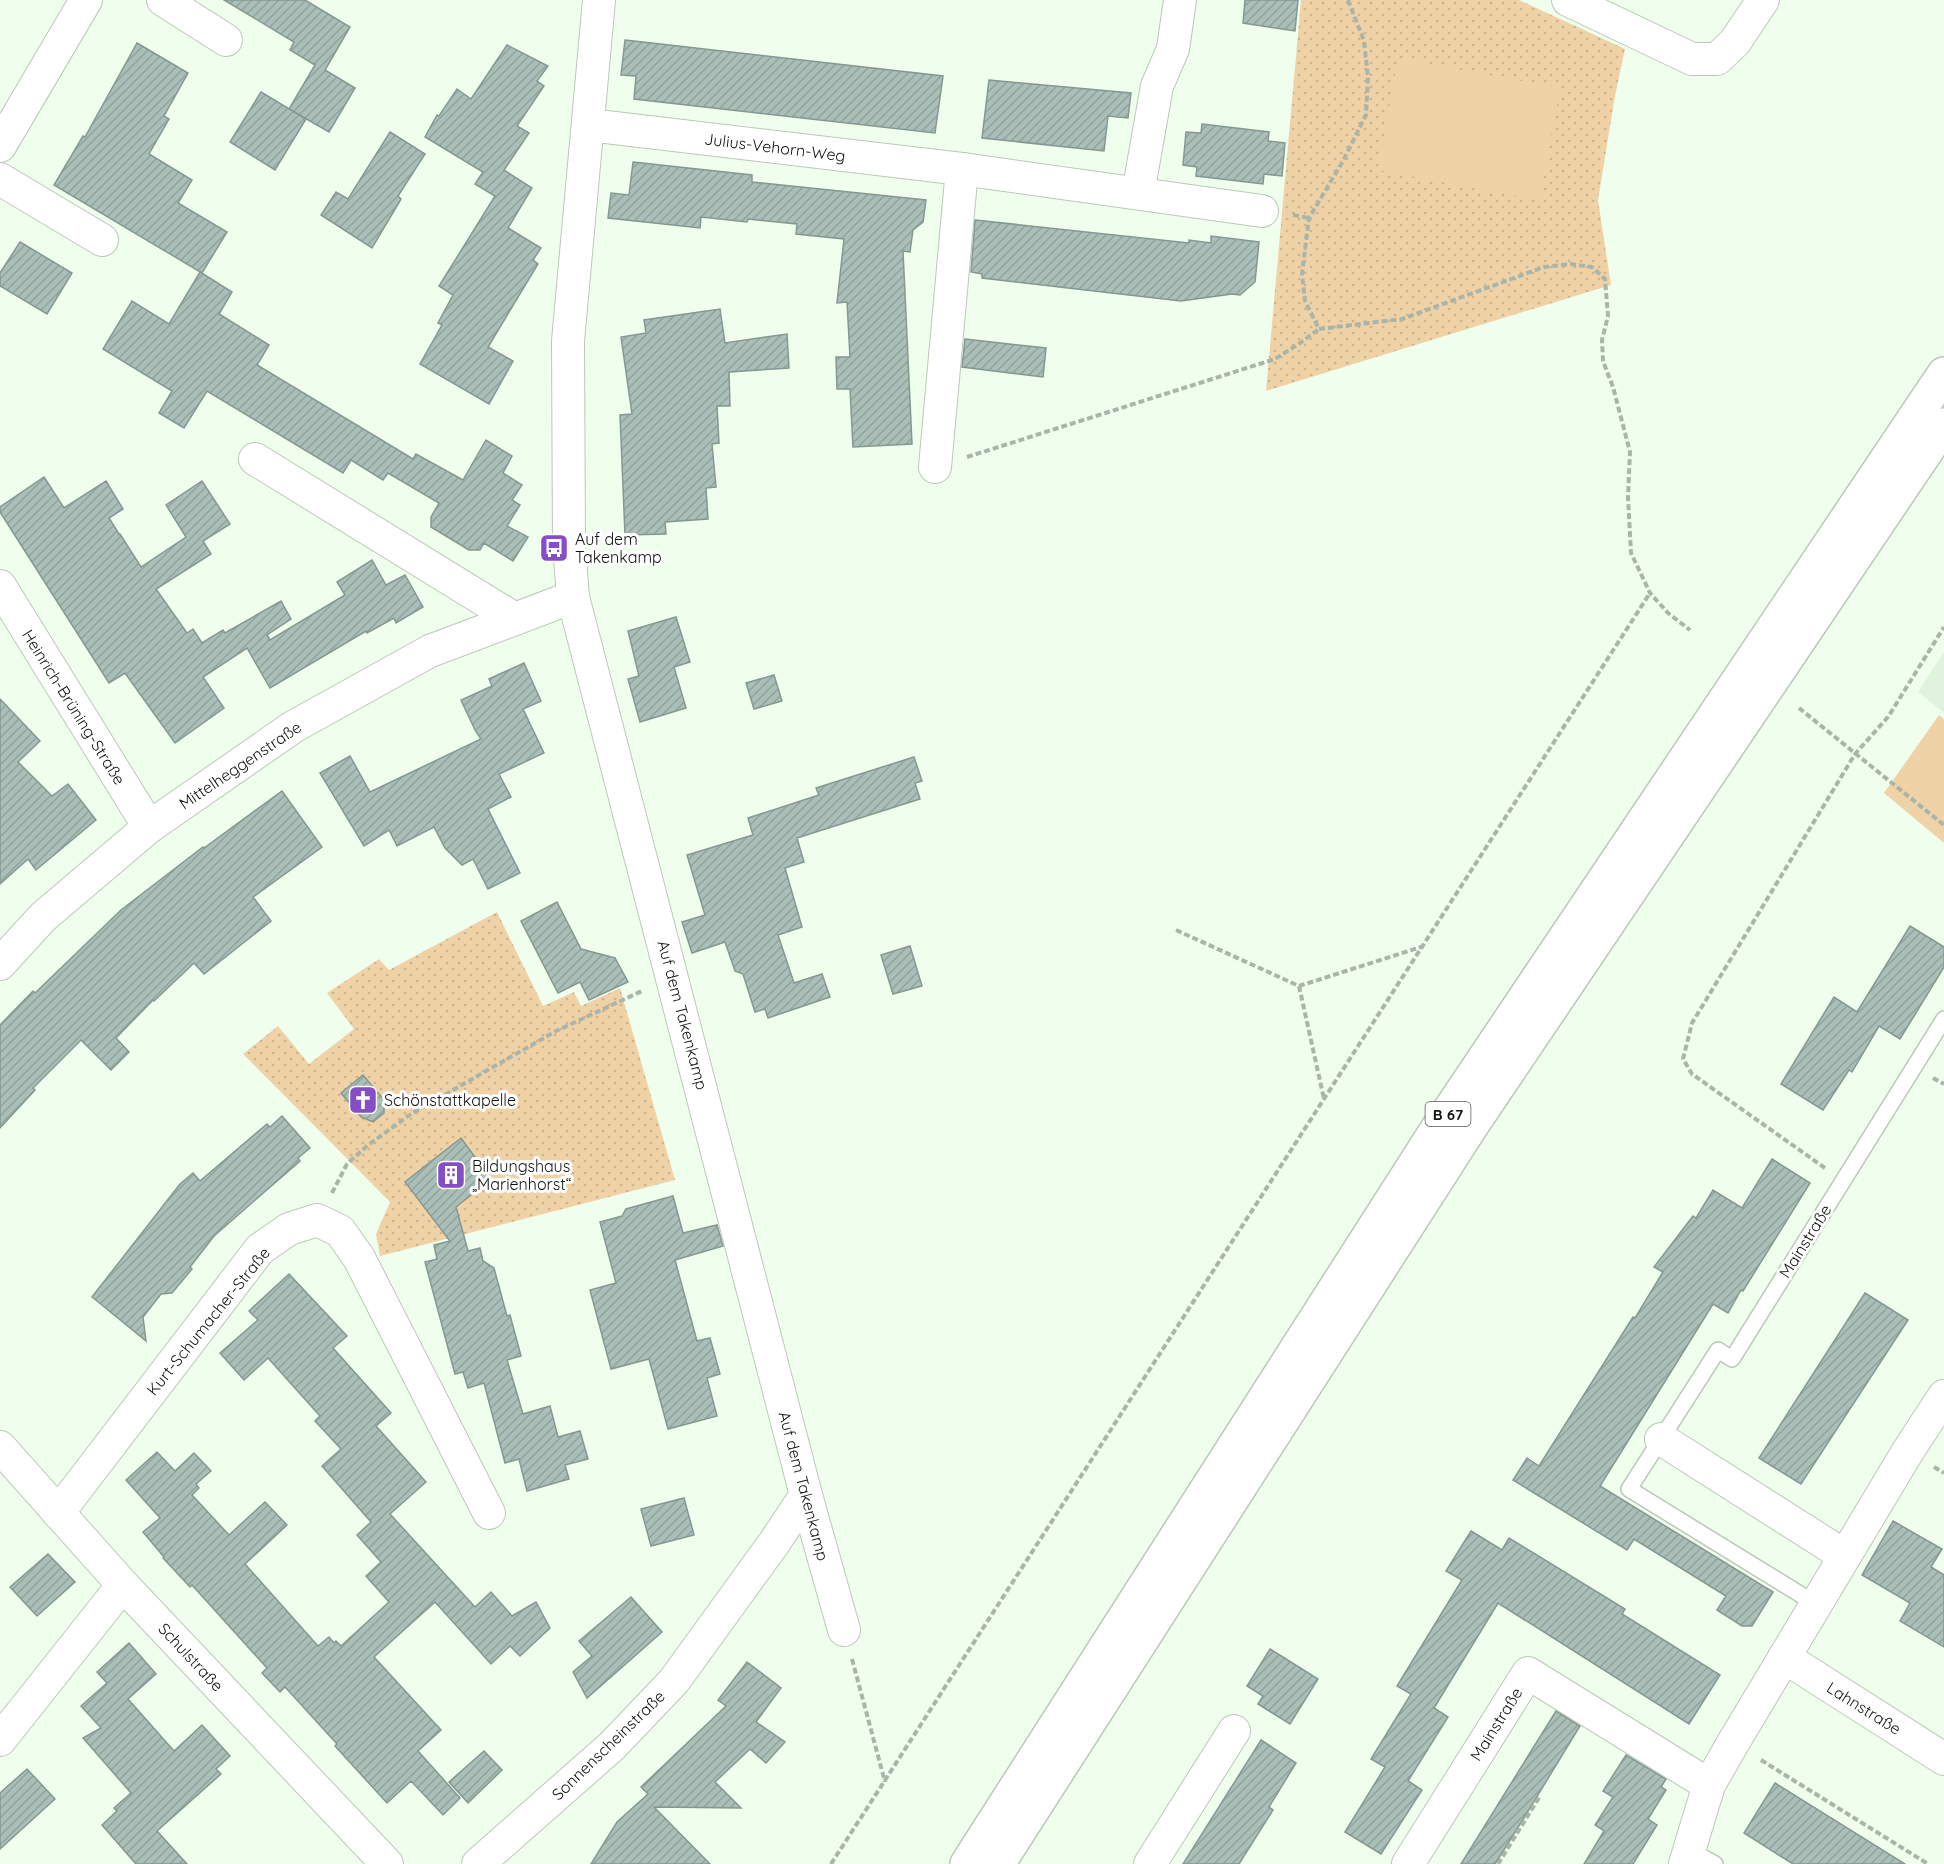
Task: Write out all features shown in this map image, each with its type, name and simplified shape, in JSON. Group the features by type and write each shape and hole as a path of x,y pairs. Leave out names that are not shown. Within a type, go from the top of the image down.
{"highway":[{"name":"B 67","path":"967,1864 1445,1117 1944,374"},
{"name":"B 67","path":"998,1864 1470,1128 1944,425"}],"street":[{"path":"0,146 86,0"},
{"path":"163,0 226,40"},
{"name":"Auf dem Takenkamp","path":"599,0 568,341 569,546 573,597 806,1495 844,1630"},
{"path":"1138,193 1157,86 1173,49 1180,0"},
{"path":"1568,0 1692,59 1717,59 1735,42 1763,0"},
{"name":"Julius-Vehorn-Weg","path":"589,125 962,169 1262,211"},
{"path":"935,467 962,169"},
{"path":"0,179 102,240"},
{"path":"255,459 515,619"},
{"name":"Heinrich-Brüning-Straße","path":"0,586 149,827"},
{"name":"Mittelheggenstraße","path":"0,964 43,917 149,827 293,727 430,651 573,597"},
{"path":"317,1220 340,1231 359,1258 489,1513"},
{"name":"Kurt-Schumacher-Straße","path":"58,1514 260,1249 290,1229 317,1220"},
{"path":"1696,1859 1710,1785 1784,1657 1944,1396"},
{"path":"1661,1439 1845,1556"},
{"name":"Schulstraße","path":"0,1447 123,1585 387,1864"},
{"name":"Sonnenscheinstraße","path":"478,1864 612,1746 674,1681 806,1495"},
{"path":"0,1740 123,1585"},
{"name":"Lahnstraße","path":"1784,1657 1944,1759"},
{"name":"Mainstraße","path":"1408,1864 1528,1673 1710,1785"},
{"path":"1150,1864 1234,1731"}],"lane":[{"name":"Mainstraße","path":"1816,1604 1629,1489 1718,1350 1732,1359 1944,1019"}],"path":[{"path":"1319,329 1305,301 1302,274 1309,218 1343,161 1366,115 1368,77 1364,41 1348,0"},
{"path":"935,467 1275,359 1319,329 1402,319 1544,267 1571,264 1592,267 1605,279 1608,316 1602,340 1604,361 1630,452 1628,497 1631,553 1650,593 1668,613 1690,630"},
{"path":"831,1864 1650,593"},
{"path":"1843,1180 1692,1074 1683,1059 1692,1023 1856,754 1888,717 1944,627"},
{"path":"1799,708 1944,825"},
{"path":"1176,930 1299,986 1422,946"},
{"path":"317,1220 347,1164 368,1145 411,1114 556,1031 673,977"},
{"path":"1299,986 1324,1099"},
{"path":"844,1630 885,1783"},
{"path":"1755,1756 1928,1864"},
{"path":"1498,1864 1540,1796"}],"shaded area":[{"path":"1301,0 1519,0 1625,49 1598,200 1611,285 1266,391"},
{"path":"1398,58 1560,88 1540,200 1378,170"},
{"path":"1944,652 1944,713 1918,692"},
{"path":"1939,715 1944,719 1944,843 1884,793"},
{"path":"497,912 543,1006 574,992 581,1006 620,988 675,1180 380,1256 376,1234 390,1202 243,1054 278,1026 309,1064 354,1029 327,993 379,959 389,970"}],"building":[{"path":"224,0 305,0 350,27 325,70 355,88 329,132 289,109 315,65 290,50 294,42"},
{"path":"1245,0 1298,0 1295,31 1243,23"},
{"path":"625,40 943,76 935,133 634,99 636,76 621,75"},
{"path":"137,43 188,73 164,116 169,119 149,154 192,180 178,203 227,232 202,273 54,185 83,136 85,137"},
{"path":"507,45 548,66 537,81 544,86 517,126 529,133 504,170 532,188 508,228 541,248 533,260 538,264 488,347 513,361 489,404 420,364 442,325 438,323 453,295 439,286 495,196 475,184 483,172 425,137 437,115 439,116 457,89 471,99"},
{"path":"989,80 1131,93 1128,118 1108,116 1104,151 982,138"},
{"path":"261,92 306,119 275,170 230,142"},
{"path":"1202,124 1269,132 1268,141 1285,143 1282,176 1264,174 1263,184 1196,176 1197,167 1183,165 1186,132 1201,133"},
{"path":"390,132 425,154 398,196 401,199 372,248 321,215 336,192 348,199"},
{"path":"633,162 752,175 752,182 926,200 923,222 913,230 910,252 903,251 912,444 853,447 850,389 837,389 836,357 850,357 847,302 837,303 844,239 796,234 797,224 748,219 747,222 701,217 700,228 608,218 611,193 629,195"},
{"path":"975,220 1189,243 1189,240 1211,243 1211,236 1259,242 1255,282 1240,295 1232,294 1181,301 982,278 982,274 971,272"},
{"path":"20,242 72,273 47,314 0,286 0,273"},
{"path":"200,272 232,292 219,314 269,345 257,365 413,459 416,454 463,480 486,440 512,456 503,473 522,485 512,500 520,505 507,526 528,537 513,561 484,543 480,550 469,550 431,527 431,517 439,503 388,473 383,480 351,460 343,473 207,391 184,428 159,413 172,391 103,349 132,301 169,324"},
{"path":"720,309 725,343 787,334 789,368 729,372 730,406 717,406 719,443 712,444 716,487 706,488 708,519 665,522 666,534 625,535 620,415 632,414 621,337 646,333 644,320"},
{"path":"965,339 1046,348 1043,377 962,367"},
{"path":"44,477 64,508 106,481 123,509 109,518 141,567 186,537 166,505 202,481 230,524 203,541 211,554 156,589 187,633 193,629 202,643 223,630 225,633 281,601 291,619 267,635 270,640 345,595 337,582 372,560 386,585 405,575 423,607 396,623 394,618 367,633 366,631 270,688 247,648 203,677 224,708 175,743 125,673 109,683 0,512 0,507"},
{"path":"676,617 690,662 674,667 686,708 640,722 628,679 639,676 628,631"},
{"path":"524,663 541,701 523,709 544,753 499,774 511,797 488,809 520,873 488,889 473,859 462,865 445,848 434,827 397,846 389,830 364,846 320,773 350,756 370,792 481,739 461,700 492,686 489,679"},
{"path":"774,675 782,701 754,709 746,683"},
{"path":"0,699 40,741 18,762 52,796 68,784 96,820 36,870 28,859 0,884"},
{"path":"914,757 922,781 915,783 920,799 797,838 804,862 785,868 802,927 778,935 794,983 822,974 830,997 768,1018 765,1009 755,1012 743,974 735,971 725,942 692,953 682,922 705,915 687,855 753,835 748,818 819,795 816,788"},
{"path":"282,791 322,847 253,897 271,921 204,974 194,963 153,1000 116,1038 129,1052 111,1070 81,1040 33,1088 35,1090 0,1128 0,1025 33,991 35,993 121,910 203,847"},
{"path":"557,902 581,949 615,958 628,982 589,1000 580,982 558,993 521,921"},
{"path":"1910,926 1944,947 1944,967 1900,1039 1879,1026 1852,1072 1849,1070 1823,1110 1781,1084 1834,997 1857,1012"},
{"path":"910,946 922,986 893,994 881,955"},
{"name":"Schönstattkapelle","path":"363,1075 384,1100 384,1113 373,1122 361,1117 341,1093"},
{"path":"282,1116 310,1148 298,1158 300,1161 214,1236 190,1267 192,1269 172,1293 161,1294 143,1317 146,1341 92,1297 180,1184 193,1173 200,1181 267,1124 270,1127"},
{"path":"461,1138 491,1179 456,1207 468,1251 480,1248 483,1261 494,1268 507,1316 510,1315 521,1356 507,1360 523,1414 550,1406 558,1437 580,1431 588,1459 565,1465 569,1479 527,1491 519,1459 505,1463 484,1383 468,1388 463,1372 455,1374 425,1262 437,1259 434,1245 450,1241 405,1182"},
{"path":"1772,1159 1810,1183 1728,1313 1713,1304 1600,1486 1773,1592 1752,1626 1742,1626 1717,1610 1726,1596 1634,1539 1627,1550 1513,1480 1527,1458 1539,1466 1663,1272 1654,1267 1693,1216 1696,1218 1713,1190 1742,1208"},
{"path":"673,1196 683,1233 717,1225 723,1246 675,1260 697,1341 710,1338 720,1374 707,1378 717,1416 668,1429 649,1359 611,1369 590,1290 616,1283 600,1222 622,1216 626,1209"},
{"path":"289,1274 347,1336 333,1348 391,1413 376,1426 426,1482 390,1514 475,1607 491,1592 512,1616 536,1602 550,1628 520,1656 510,1646 491,1664 435,1602 374,1657 441,1730 418,1751 460,1798 443,1815 411,1781 387,1803 285,1687 280,1692 262,1673 267,1668 192,1585 190,1587 163,1558 143,1532 160,1518 126,1480 157,1452 175,1471 194,1453 211,1471 196,1484 199,1488 192,1495 229,1535 265,1502 287,1525 245,1564 318,1646 329,1637 341,1646 389,1602 366,1576 381,1562 357,1535 371,1522 322,1466 341,1449 315,1421 320,1416 268,1358 244,1380 220,1353 258,1320 249,1311"},
{"path":"1865,1293 1908,1320 1801,1484 1759,1458"},
{"path":"684,1498 694,1535 651,1546 641,1509"},
{"path":"1893,1521 1942,1549 1931,1567 1944,1575 1944,1647 1900,1621 1910,1603 1862,1575"},
{"path":"1471,1531 1502,1550 1509,1538 1625,1609 1622,1614 1720,1675 1689,1724 1498,1603 1434,1708 1448,1717 1408,1781 1422,1790 1381,1854 1345,1832 1385,1767 1371,1759 1411,1694 1397,1686 1462,1580 1446,1571"},
{"path":"48,1554 75,1582 37,1616 10,1587"},
{"path":"631,1597 662,1632 587,1698 573,1672 592,1656 579,1641"},
{"path":"129,1643 156,1674 128,1699 174,1751 202,1725 230,1756 216,1769 221,1774 157,1831 187,1864 136,1864 102,1825 117,1811 114,1808 131,1793 83,1738 101,1728 81,1706 107,1683 97,1672"},
{"path":"1270,1649 1318,1679 1290,1724 1258,1704 1263,1696 1247,1686"},
{"path":"747,1662 781,1688 756,1722 785,1742 766,1763 750,1749 715,1782 741,1808 654,1807 710,1864 591,1864 617,1822 648,1794 641,1787 726,1706 718,1700"},
{"path":"1556,1711 1580,1726 1522,1821 1495,1864 1461,1864"},
{"path":"1261,1740 1296,1763 1269,1807 1273,1810 1239,1864 1183,1864"},
{"path":"484,1751 502,1770 468,1803 449,1782"},
{"path":"1626,1755 1666,1779 1661,1787 1666,1790 1648,1819 1657,1825 1633,1864 1584,1864 1604,1831 1595,1825 1613,1797 1603,1791"},
{"path":"27,1769 55,1799 0,1849 0,1793"},
{"path":"1775,1783 1905,1864 1793,1864 1744,1833"}],"place":[{"name":"Auf dem Takenkamp","path":"554,548"},
{"name":"Schönstattkapelle","path":"363,1100"},
{"name":"Bildungshaus „Marienhorst“","path":"451,1175"}]}
